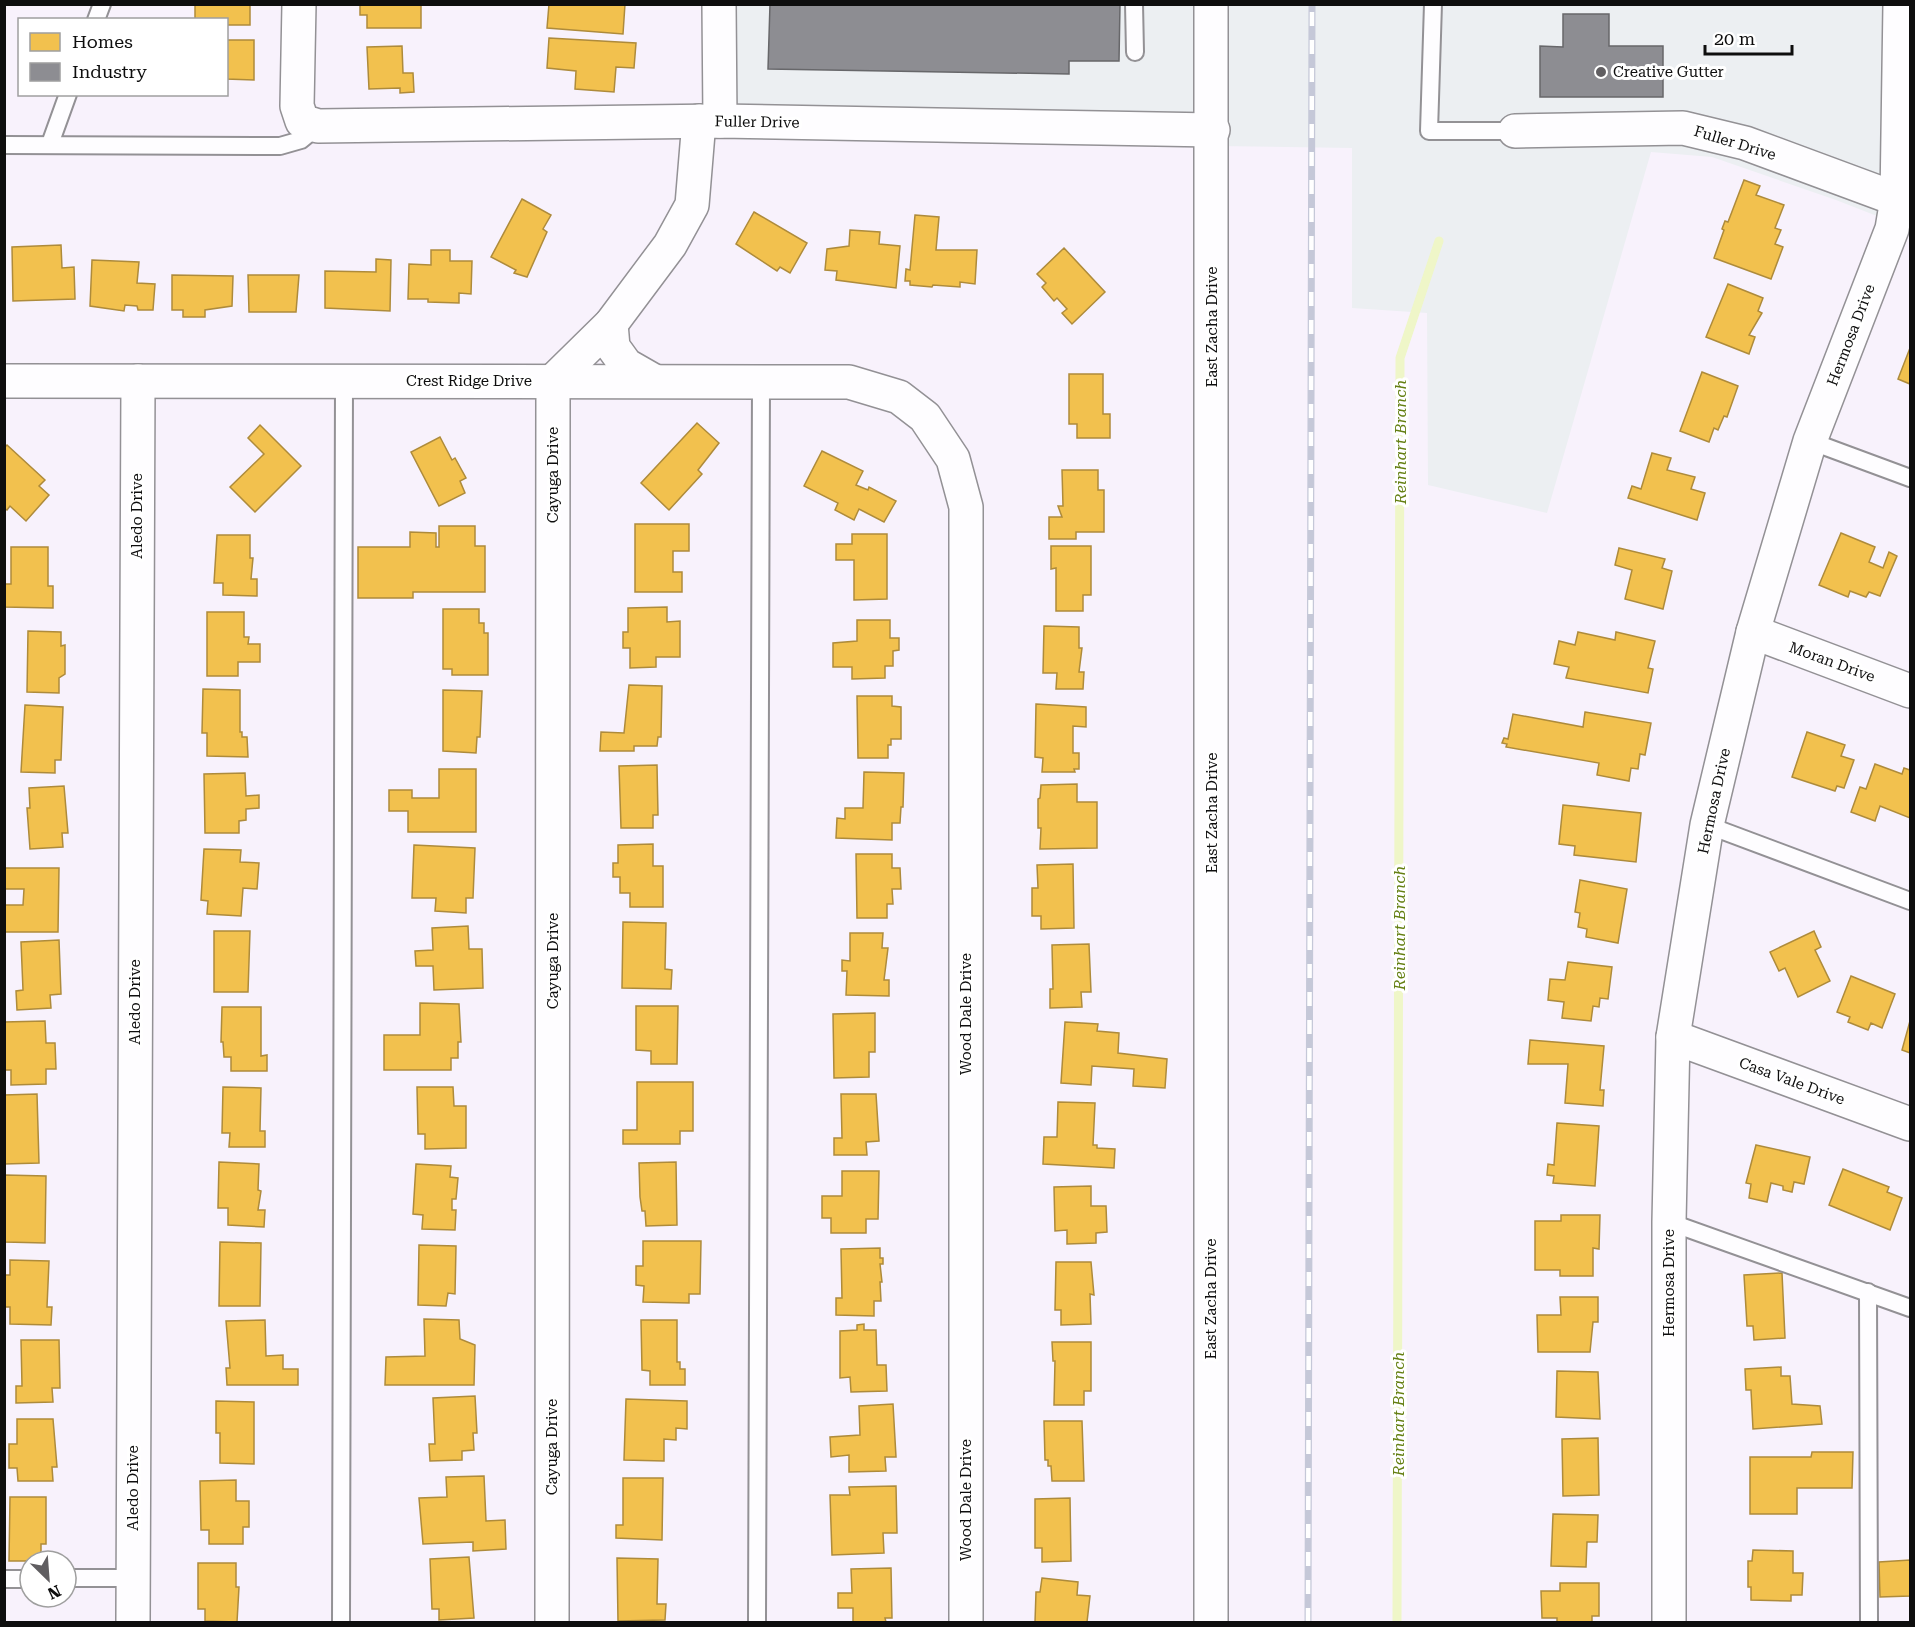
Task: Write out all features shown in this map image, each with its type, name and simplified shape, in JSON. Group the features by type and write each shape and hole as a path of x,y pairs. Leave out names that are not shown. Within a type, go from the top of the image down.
{"street":[{"path":"299,4 297,106 310,124"},
{"path":"553,381 611,324 670,245 692,205 710,121 719,4"},
{"name":"East Zacha Drive","path":"1211,4 1213,130 1211,1623"},
{"name":"Hermosa Drive","path":"1669,1623 1669,1222 1673,1037 1707,825 1753,632 1810,441 1904,202 1900,4"},
{"name":"Fuller Drive","path":"310,124 710,121 1213,130"},
{"name":"Fuller Drive","path":"1515,131 1683,128 1745,143 1904,202"},
{"path":"611,324 613,347 626,365 654,381"},
{"name":"Crest Ridge Drive","path":"4,381 849,382 900,397 925,417"},
{"name":"Aledo Drive","path":"133,1623 138,381"},
{"name":"Cayuga Drive","path":"552,1623 553,381"},
{"name":"Wood Dale Drive","path":"925,417 952,459 966,507 966,1623"},
{"name":"Moran Drive","path":"1753,632 1911,691"},
{"name":"Casa Vale Drive","path":"1673,1037 1911,1124"}],"lane":[{"path":"1134,4 1135,52"},
{"path":"1433,4 1429,131 1515,131"},
{"path":"50,144 67,96"},
{"path":"4,145 280,146 301,140 310,124"},
{"path":"341,1623 344,381"},
{"path":"757,1623 761,382"},
{"path":"1810,441 1911,478"},
{"path":"1707,825 1911,902"},
{"path":"1669,1222 1911,1308"},
{"path":"1868,1292 1869,1623"},
{"path":"78,1578 133,1578"}],"shaded area":[{"path":"714,5 1910,5 1910,229 1836,200 1712,157 1651,152 1547,513 1428,485 1427,313 1352,308 1352,148 716,139"}],"building: Homes":[{"path":"195,4 250,4 250,25 228,25 228,18 195,18"},
{"path":"360,4 421,4 421,28 367,28 367,15 360,15"},
{"path":"549,4 625,4 623,34 547,28"},
{"path":"549,38 636,43 634,68 616,67 614,92 575,89 576,71 547,68"},
{"path":"228,40 254,40 254,80 228,79"},
{"path":"402,46 403,73 413,73 414,92 400,93 400,88 369,89 367,47"},
{"path":"1744,180 1760,186 1756,195 1784,205 1775,228 1781,230 1775,244 1783,247 1771,279 1714,258 1725,221 1728,222"},
{"path":"522,199 551,215 543,229 547,232 527,277 514,273 516,270 491,257"},
{"path":"754,212 807,243 790,273 780,267 777,271 736,244"},
{"path":"915,215 939,217 936,250 977,250 975,284 960,282 960,287 933,285 932,287 910,285 910,281 905,281 906,269 910,270"},
{"path":"850,230 880,232 879,244 900,246 896,288 836,280 837,271 825,270 827,249 849,246"},
{"path":"61,245 62,268 74,267 75,299 13,301 12,247"},
{"path":"1064,248 1105,292 1072,324 1062,313 1067,309 1057,298 1054,301 1042,287 1046,283 1037,274"},
{"path":"431,250 450,250 450,261 472,261 471,294 459,293 459,303 408,299 409,264 431,265"},
{"path":"376,259 391,260 390,311 325,308 325,271 376,272"},
{"path":"92,260 139,262 137,283 155,284 153,310 138,310 137,306 125,305 124,311 90,306"},
{"path":"172,275 233,276 232,306 205,310 205,317 183,317 183,310 172,310"},
{"path":"248,275 299,275 296,312 249,312"},
{"path":"1728,284 1763,298 1758,311 1762,313 1749,335 1755,337 1749,354 1706,337"},
{"path":"1910,348 1910,384 1898,379"},
{"path":"1702,372 1738,386 1727,417 1724,416 1718,430 1714,428 1709,442 1680,431"},
{"path":"1069,374 1103,374 1103,414 1110,414 1110,438 1077,438 1077,424 1069,424"},
{"path":"697,423 719,443 698,470 702,474 669,510 641,483"},
{"path":"260,425 301,466 255,512 230,487 264,454 248,438"},
{"path":"440,437 452,460 455,458 466,478 460,481 465,493 439,506 411,452"},
{"path":"7,445 45,480 39,486 49,495 26,521 10,506 7,510 4,508 4,448"},
{"path":"822,451 863,471 856,485 868,490 869,487 896,501 884,522 859,509 854,520 835,510 838,503 804,486"},
{"path":"1652,453 1671,458 1667,470 1695,477 1691,489 1705,493 1697,520 1628,498 1632,486 1641,489"},
{"path":"1062,470 1098,470 1098,490 1104,490 1104,532 1076,532 1076,539 1049,539 1049,517 1062,517 1058,506 1063,506"},
{"path":"635,524 689,524 689,551 673,551 673,572 682,572 682,592 635,592"},
{"path":"439,526 475,526 475,546 485,546 485,592 413,592 413,598 358,598 358,547 410,547 410,532 436,533 436,547 439,547"},
{"path":"1841,533 1875,547 1869,562 1883,568 1889,552 1897,556 1880,596 1869,592 1866,597 1850,591 1848,597 1819,585"},
{"path":"852,534 887,534 887,599 854,600 854,560 836,560 836,544 852,544"},
{"path":"217,535 250,535 250,558 253,558 251,579 257,579 257,596 223,595 223,583 214,583"},
{"path":"1051,546 1091,546 1091,595 1083,595 1083,611 1056,611 1056,568 1051,569"},
{"path":"11,547 48,547 48,586 53,586 53,608 4,607 4,584 11,584"},
{"path":"1619,548 1665,559 1662,568 1672,571 1663,609 1625,599 1632,570 1615,565"},
{"path":"667,607 667,622 680,621 680,657 656,657 656,667 630,668 630,648 623,648 623,632 628,632 628,608"},
{"path":"443,609 479,609 479,623 484,623 484,633 488,633 488,675 452,675 452,669 443,669"},
{"path":"207,612 244,612 244,637 249,637 248,644 260,644 260,662 238,662 238,676 207,676"},
{"path":"857,620 890,620 890,638 899,638 899,650 893,651 893,666 885,666 885,678 852,679 852,667 833,667 833,643 857,641"},
{"path":"1044,626 1079,627 1079,648 1082,648 1079,672 1084,672 1083,689 1056,689 1057,673 1043,673"},
{"path":"28,631 61,632 61,646 65,645 65,674 59,678 59,693 27,692"},
{"path":"1578,632 1615,640 1616,632 1655,641 1648,668 1653,669 1648,693 1566,678 1569,667 1554,664 1559,641 1575,645"},
{"path":"629,685 662,686 661,737 658,737 657,746 634,746 634,751 600,751 601,732 624,733"},
{"path":"203,689 240,690 240,732 242,732 242,737 247,737 248,757 207,756 207,733 202,733"},
{"path":"443,690 482,691 480,737 477,737 476,753 443,751"},
{"path":"857,696 892,696 892,706 901,707 901,739 891,739 891,745 888,745 888,758 858,758"},
{"path":"1036,704 1086,707 1086,727 1073,726 1073,753 1079,753 1079,769 1074,769 1075,772 1042,772 1043,758 1035,757"},
{"path":"25,705 63,707 61,760 55,760 55,773 21,772"},
{"path":"1585,712 1651,723 1645,755 1640,754 1638,769 1631,768 1629,781 1597,775 1599,763 1506,747 1507,744 1502,743 1504,738 1508,739 1513,714 1583,727"},
{"path":"1807,732 1845,745 1841,756 1854,760 1844,788 1837,786 1835,791 1792,777"},
{"path":"1875,764 1902,774 1904,768 1910,770 1910,818 1880,806 1875,821 1851,812 1860,787 1866,789"},
{"path":"657,765 658,815 653,815 653,828 621,828 619,766"},
{"path":"439,769 476,769 476,832 408,832 408,811 389,811 389,790 412,790 412,798 439,798"},
{"path":"864,772 904,773 903,807 901,807 900,823 892,823 892,840 836,838 837,818 845,819 845,808 863,808"},
{"path":"245,773 246,796 259,795 259,808 246,809 246,820 239,821 239,833 205,833 204,774"},
{"path":"1077,784 1077,802 1097,802 1097,848 1040,849 1041,828 1038,828 1038,799 1041,785"},
{"path":"64,786 68,833 62,833 63,847 30,849 27,808 30,808 29,788"},
{"path":"1563,805 1641,813 1636,862 1574,855 1575,846 1559,844"},
{"path":"653,844 653,866 663,866 663,907 630,907 630,893 620,893 620,877 613,877 613,863 618,863 618,845"},
{"path":"414,845 475,848 473,898 466,898 466,913 435,911 436,898 412,898"},
{"path":"204,849 241,850 240,862 259,863 257,889 243,888 241,916 207,914 208,901 201,900"},
{"path":"856,854 892,854 892,868 900,868 901,889 892,889 893,904 887,904 887,918 857,918"},
{"path":"1073,864 1074,928 1041,929 1041,916 1032,916 1032,888 1038,888 1037,865"},
{"path":"4,868 59,868 58,932 4,932 4,905 23,905 24,889 4,889"},
{"path":"1580,880 1627,889 1618,943 1586,937 1587,929 1578,927 1580,913 1575,912"},
{"path":"623,922 666,923 665,969 672,970 671,989 622,988"},
{"path":"468,926 469,949 482,949 483,988 434,990 433,966 416,966 415,951 433,950 432,928"},
{"path":"214,931 250,931 248,992 214,992"},
{"path":"1814,931 1821,947 1815,950 1830,981 1798,997 1785,968 1779,971 1770,952"},
{"path":"850,933 883,933 882,948 888,948 884,980 889,980 889,996 846,995 847,971 842,971 842,960 850,961"},
{"path":"59,940 61,994 50,995 51,1008 17,1010 16,991 23,990 21,942"},
{"path":"1089,944 1091,992 1081,992 1082,1007 1050,1008 1050,989 1053,989 1052,945"},
{"path":"1568,962 1612,967 1608,999 1600,998 1599,1007 1593,1006 1591,1021 1562,1018 1564,1002 1548,1000 1550,979 1565,980"},
{"path":"1851,976 1895,994 1882,1028 1871,1023 1868,1030 1848,1022 1850,1017 1837,1012"},
{"path":"420,1003 459,1004 461,1042 458,1042 458,1058 451,1058 451,1070 384,1070 384,1035 420,1035"},
{"path":"636,1006 678,1006 677,1064 651,1064 651,1051 636,1050"},
{"path":"222,1007 261,1007 261,1056 267,1055 267,1071 231,1071 231,1057 224,1057 223,1042 221,1042"},
{"path":"875,1013 875,1052 869,1052 869,1077 834,1078 833,1014"},
{"path":"45,1021 46,1043 55,1043 56,1069 46,1069 46,1084 11,1085 11,1070 4,1070 4,1022"},
{"path":"1910,1021 1910,1053 1902,1050"},
{"path":"1065,1022 1098,1024 1097,1031 1119,1033 1118,1053 1167,1059 1165,1088 1133,1086 1134,1069 1092,1066 1091,1085 1061,1083"},
{"path":"1530,1040 1604,1046 1600,1090 1604,1090 1603,1106 1565,1103 1568,1064 1528,1064"},
{"path":"637,1082 693,1082 693,1131 680,1131 680,1144 623,1144 623,1130 637,1130"},
{"path":"223,1087 261,1088 260,1131 265,1131 265,1147 229,1147 230,1133 222,1133"},
{"path":"417,1087 453,1087 454,1106 466,1106 466,1148 425,1149 425,1134 418,1134"},
{"path":"37,1094 39,1163 4,1164 4,1095"},
{"path":"841,1094 876,1094 879,1141 866,1142 867,1155 834,1155 834,1138 842,1138"},
{"path":"1058,1102 1095,1103 1093,1145 1097,1145 1097,1148 1115,1149 1114,1168 1043,1164 1044,1137 1057,1137"},
{"path":"1557,1123 1599,1126 1595,1186 1553,1183 1554,1176 1547,1175 1548,1164 1554,1165"},
{"path":"1756,1145 1810,1157 1804,1184 1794,1182 1792,1192 1783,1190 1783,1186 1771,1183 1767,1202 1749,1198 1751,1184 1746,1183"},
{"path":"219,1162 259,1164 258,1190 261,1191 258,1210 265,1210 264,1227 228,1225 228,1208 218,1208"},
{"path":"676,1162 677,1225 646,1226 645,1211 642,1211 640,1197 639,1163"},
{"path":"416,1164 451,1166 450,1177 458,1178 456,1199 452,1199 452,1210 456,1210 455,1230 422,1229 423,1215 413,1214"},
{"path":"1843,1169 1889,1187 1887,1192 1902,1198 1890,1230 1829,1205"},
{"path":"842,1171 879,1171 878,1219 866,1219 866,1233 831,1233 831,1218 822,1218 822,1196 842,1196"},
{"path":"5,1175 46,1176 45,1243 5,1242"},
{"path":"1091,1186 1091,1206 1106,1206 1107,1232 1096,1233 1096,1243 1067,1244 1067,1230 1055,1231 1054,1187"},
{"path":"1561,1215 1600,1215 1599,1249 1593,1248 1593,1276 1560,1276 1560,1270 1535,1270 1535,1221 1561,1221"},
{"path":"643,1241 701,1241 700,1294 689,1294 689,1303 643,1302 644,1286 636,1285 636,1266 643,1266"},
{"path":"220,1242 261,1243 260,1306 219,1306"},
{"path":"419,1245 456,1246 455,1294 448,1293 446,1306 418,1305"},
{"path":"880,1248 880,1258 883,1258 883,1264 880,1264 881,1301 874,1301 874,1316 836,1315 836,1298 842,1298 841,1249"},
{"path":"10,1260 49,1261 47,1307 52,1307 51,1325 10,1324 10,1307 4,1307 4,1275 10,1275"},
{"path":"1056,1262 1091,1262 1094,1295 1090,1294 1091,1324 1061,1325 1061,1310 1055,1310"},
{"path":"1782,1273 1785,1338 1754,1340 1753,1326 1747,1326 1744,1275"},
{"path":"1560,1297 1598,1297 1598,1322 1593,1322 1590,1352 1538,1352 1537,1315 1561,1315"},
{"path":"424,1319 459,1320 460,1339 475,1345 474,1385 385,1385 386,1357 425,1356"},
{"path":"265,1320 266,1356 283,1355 283,1369 298,1369 298,1385 227,1385 226,1368 230,1368 226,1321"},
{"path":"641,1320 677,1320 677,1362 680,1362 680,1369 685,1369 685,1385 650,1385 650,1371 642,1370"},
{"path":"864,1324 864,1330 876,1330 877,1365 886,1365 887,1391 851,1392 850,1377 840,1378 840,1331 857,1330 857,1325"},
{"path":"21,1340 59,1340 60,1388 52,1388 53,1402 16,1403 16,1386 22,1386"},
{"path":"1052,1342 1091,1342 1091,1391 1084,1391 1084,1405 1054,1405 1055,1361 1053,1361"},
{"path":"1781,1367 1781,1376 1790,1376 1792,1404 1820,1406 1822,1424 1753,1429 1751,1390 1746,1390 1745,1369"},
{"path":"1557,1371 1598,1372 1600,1419 1556,1417"},
{"path":"475,1396 477,1433 473,1433 474,1450 462,1451 462,1460 430,1461 429,1444 435,1444 433,1398"},
{"path":"626,1399 687,1401 687,1429 676,1428 676,1440 664,1439 664,1461 624,1460"},
{"path":"216,1401 254,1402 254,1464 220,1463 220,1433 216,1433"},
{"path":"893,1404 896,1457 885,1457 886,1471 849,1472 849,1455 831,1457 830,1437 860,1435 859,1406"},
{"path":"17,1419 53,1419 57,1467 52,1467 53,1481 18,1481 17,1468 9,1468 9,1444 17,1444"},
{"path":"1044,1421 1082,1421 1084,1481 1052,1481 1051,1466 1048,1466 1048,1460 1045,1460"},
{"path":"1598,1438 1599,1495 1563,1496 1562,1439"},
{"path":"1812,1452 1853,1452 1852,1488 1797,1488 1797,1514 1750,1514 1750,1457 1811,1457"},
{"path":"484,1476 486,1521 505,1520 506,1549 473,1551 473,1542 423,1544 419,1498 447,1497 446,1477"},
{"path":"623,1478 663,1478 662,1540 616,1538 616,1525 623,1525"},
{"path":"236,1480 236,1501 249,1501 249,1527 243,1527 243,1544 209,1544 209,1530 201,1530 200,1481"},
{"path":"896,1486 897,1533 883,1533 884,1553 832,1555 830,1495 850,1495 849,1487"},
{"path":"10,1497 46,1497 46,1544 41,1544 41,1549 18,1549 18,1561 9,1561"},
{"path":"1070,1498 1071,1561 1042,1562 1042,1548 1035,1548 1035,1499"},
{"path":"1553,1514 1598,1515 1597,1542 1587,1542 1586,1567 1551,1566"},
{"path":"1753,1550 1793,1551 1793,1573 1803,1573 1802,1595 1791,1595 1791,1601 1751,1600 1751,1587 1748,1587 1748,1561 1752,1561"},
{"path":"469,1557 474,1618 439,1620 439,1609 432,1609 430,1559"},
{"path":"617,1558 658,1559 657,1604 666,1604 665,1620 618,1621"},
{"path":"1910,1560 1910,1596 1880,1597 1879,1562"},
{"path":"198,1563 236,1563 236,1587 239,1587 237,1622 205,1621 205,1609 198,1609"},
{"path":"891,1568 892,1618 885,1618 886,1622 853,1622 853,1608 838,1608 838,1593 852,1593 851,1569"},
{"path":"1042,1578 1078,1582 1077,1595 1090,1596 1087,1622 1035,1622 1036,1592 1040,1592"},
{"path":"1560,1583 1599,1583 1599,1616 1592,1616 1592,1622 1557,1622 1557,1618 1542,1618 1541,1591 1560,1591"}],"building: Industry":[{"path":"770,4 1120,4 1119,61 1069,61 1069,74 768,69"},
{"name":"Creative Gutter","path":"1563,14 1609,14 1609,46 1663,46 1663,97 1540,97 1540,46 1563,47"}],"waterway":[{"name":"Reinhart Branch","path":"1397,1622 1400,358 1439,241"}],"railway":[{"path":"1308,1622 1312,4"}],"place":[{"name":"Creative Gutter","path":"1601,72"}]}
